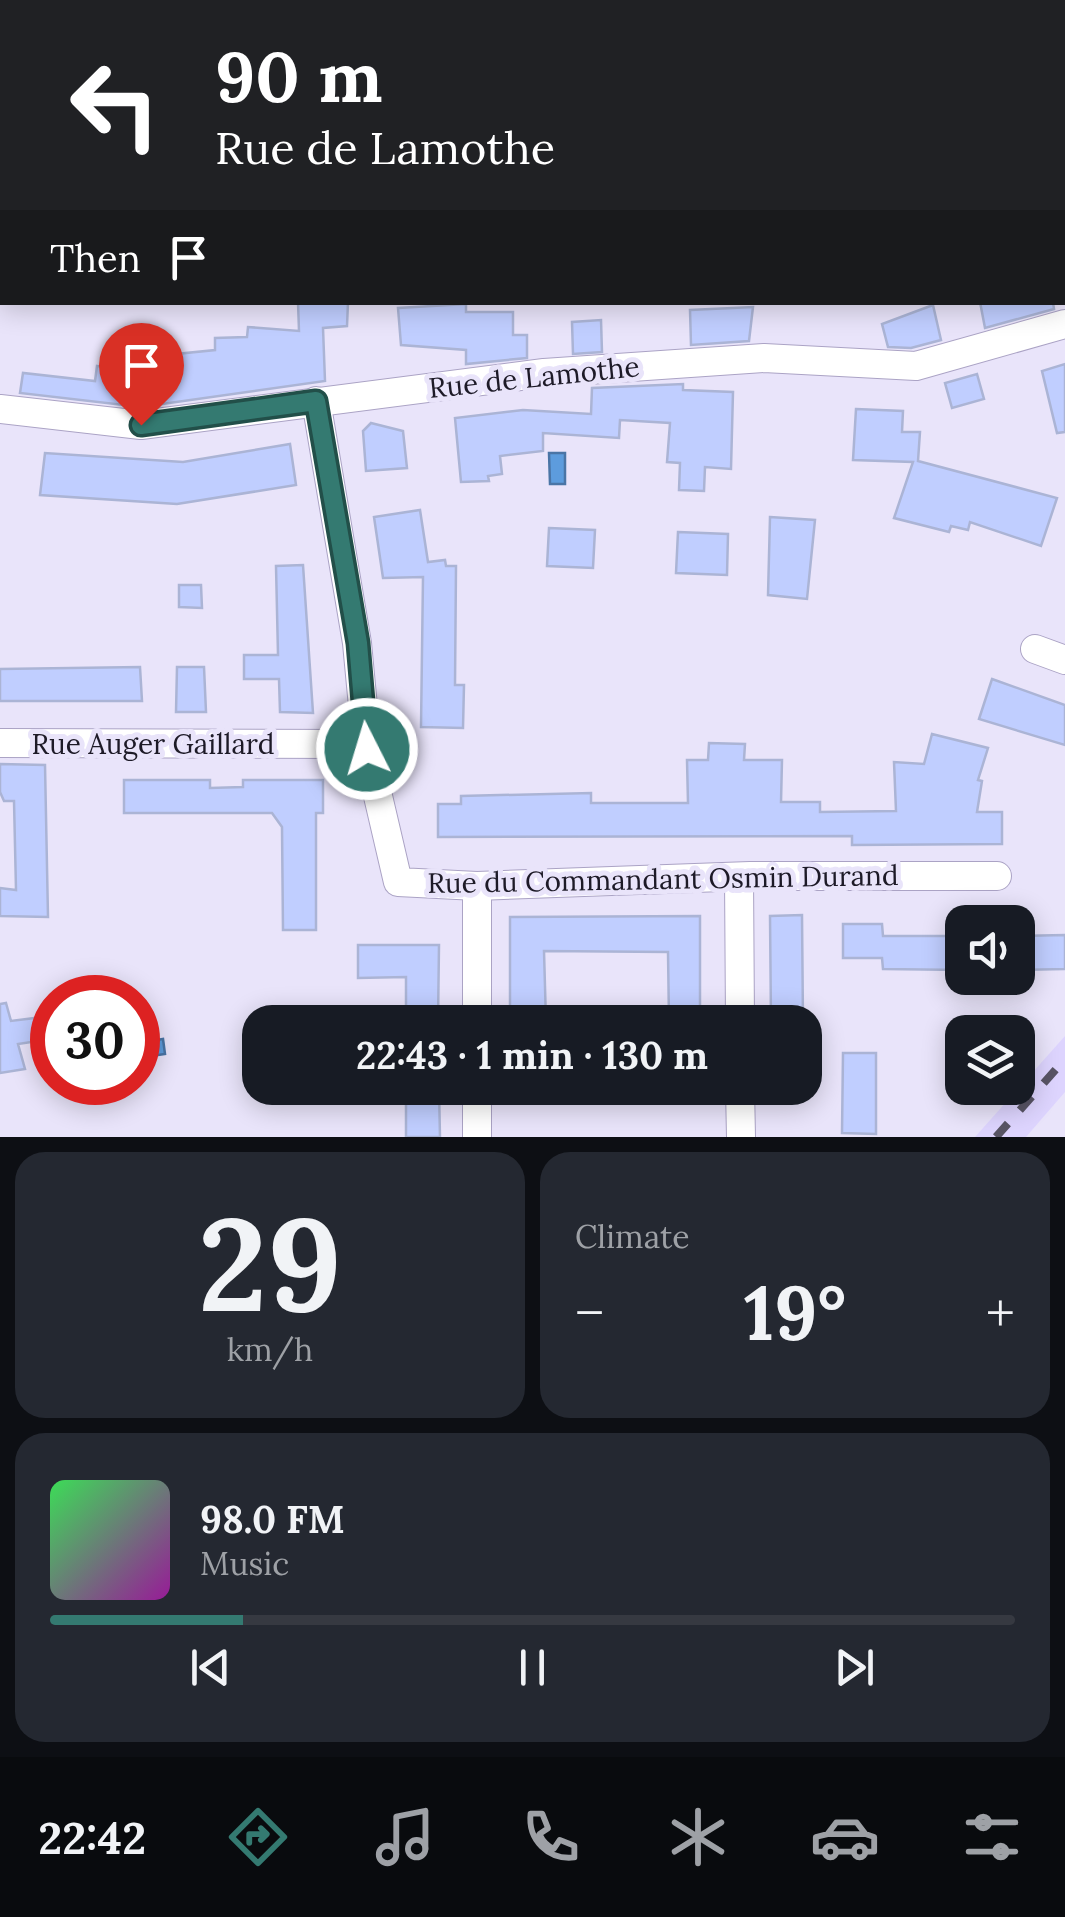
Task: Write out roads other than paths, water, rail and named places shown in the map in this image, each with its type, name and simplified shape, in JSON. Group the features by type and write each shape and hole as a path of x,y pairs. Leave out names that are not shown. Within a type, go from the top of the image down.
{"street":[{"name":"Rue de Lamothe","path":"0,409 141,425 544,373 764,358 916,366 1065,324"},
{"name":"Rue du Commandant Osmin Durand","path":"316,401 358,643 366,744 398,882 477,886 739,877 998,876"},
{"path":"1035,649 1065,660"},
{"name":"Rue Auger Gaillard","path":"0,743 366,744"},
{"path":"739,877 740,1005"},
{"path":"477,886 477,1005"},
{"path":"477,1105 477,1137"},
{"path":"740,1105 741,1137"}],"water":[{"path":"549,453 565,453 565,484 550,484"}],"railway":[{"path":"996,1137 1065,1059"}]}
